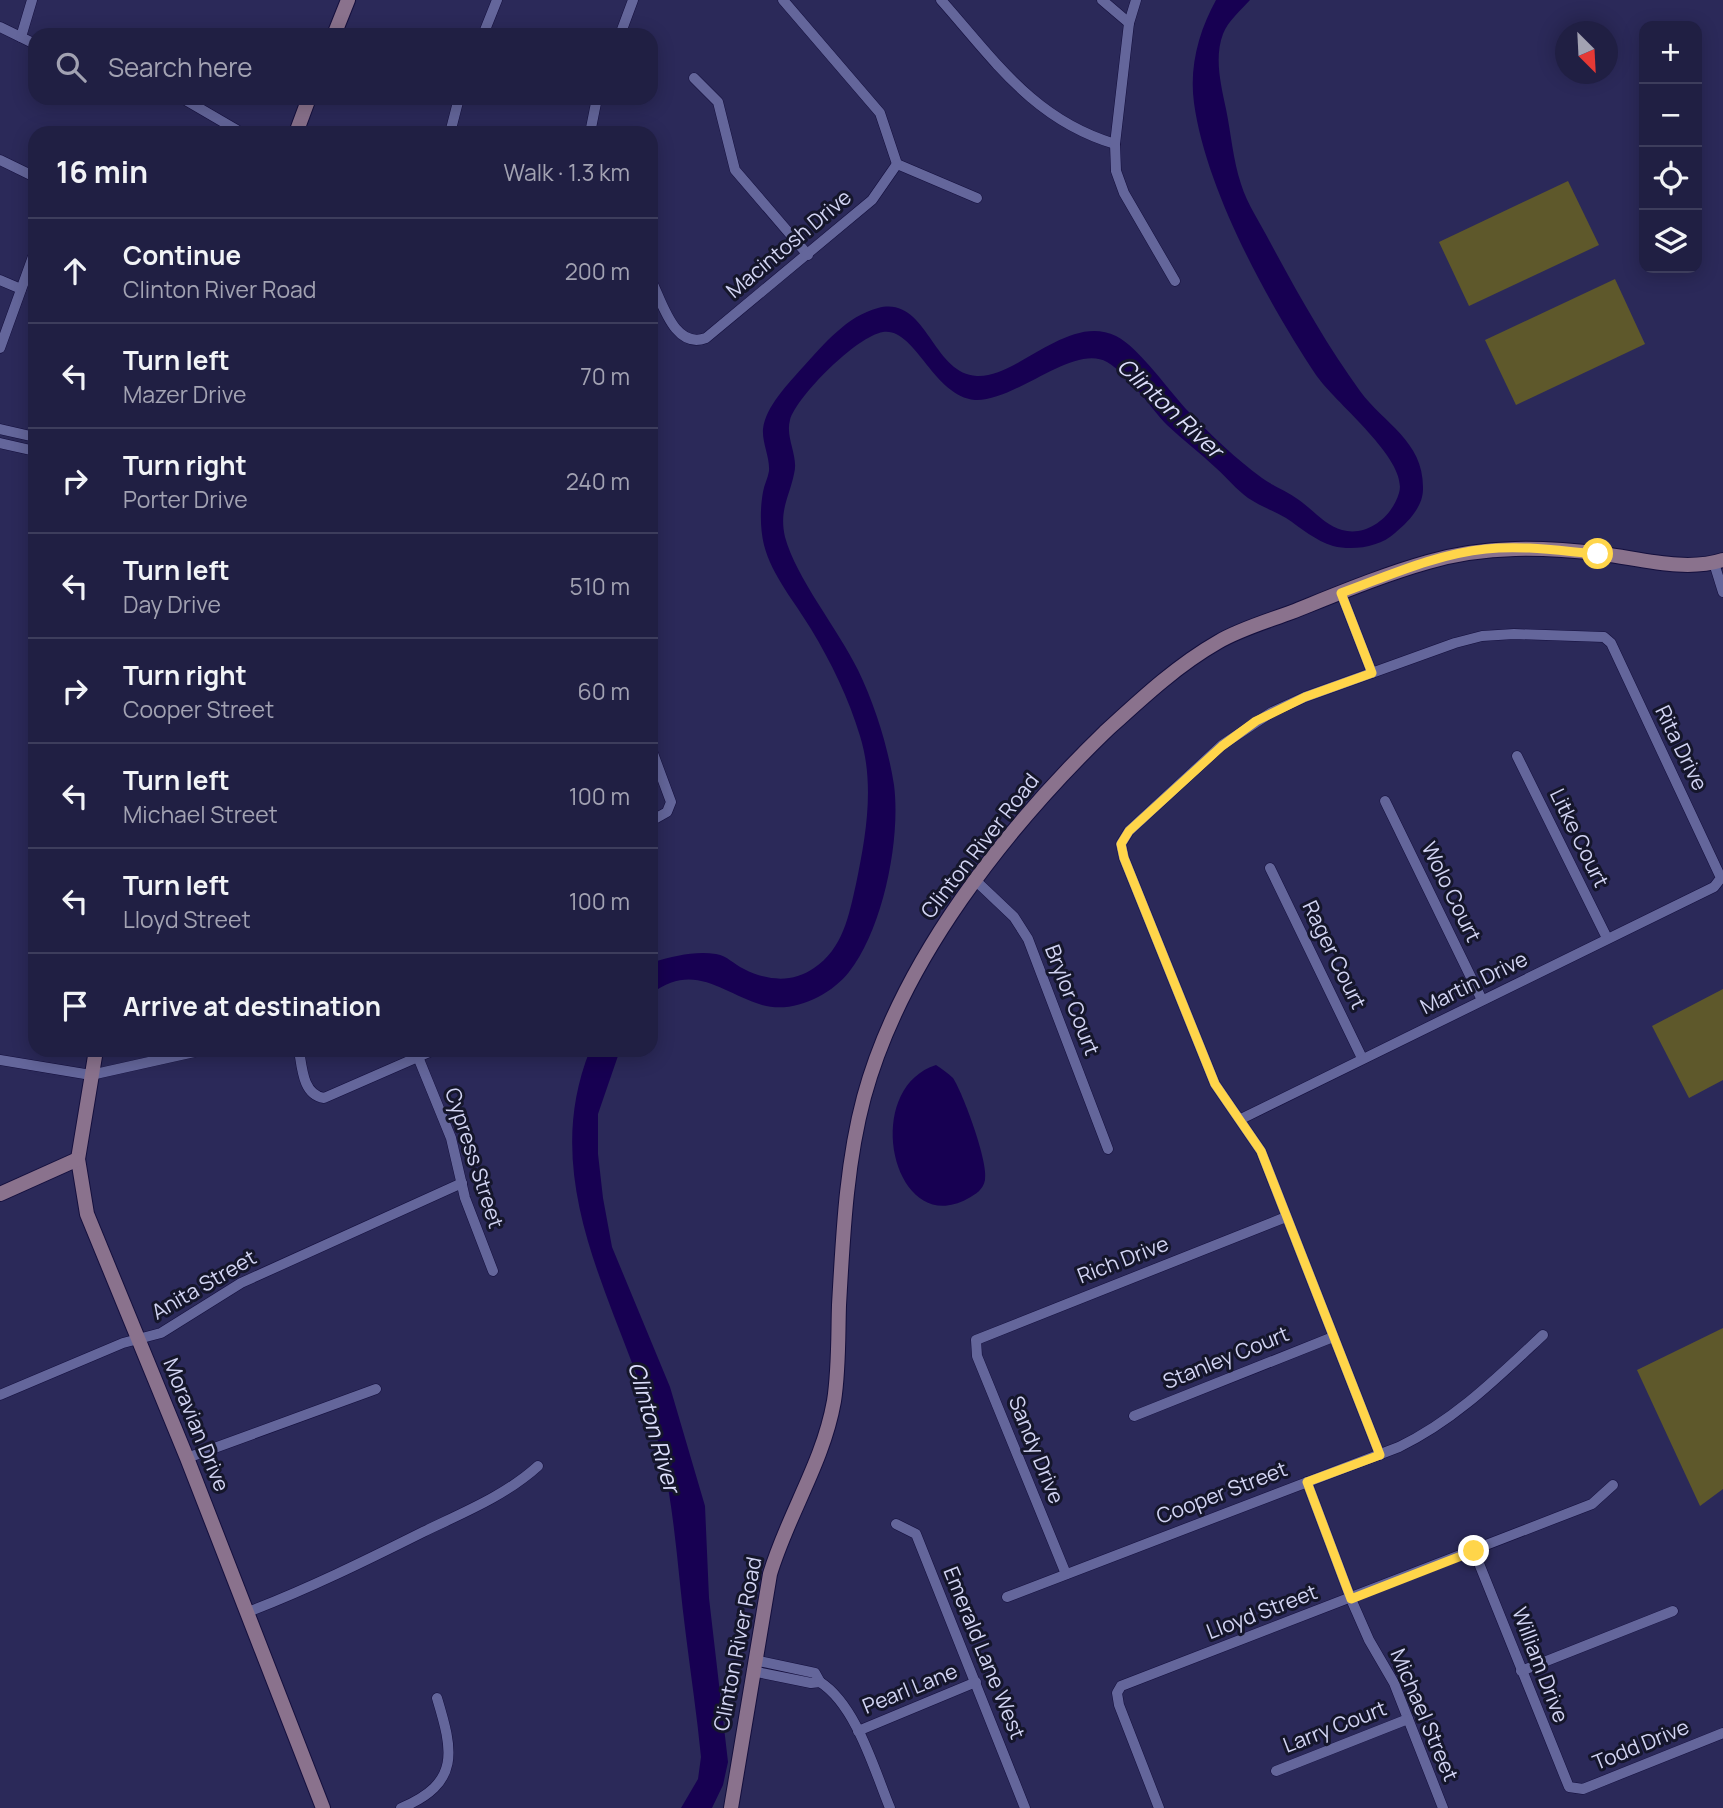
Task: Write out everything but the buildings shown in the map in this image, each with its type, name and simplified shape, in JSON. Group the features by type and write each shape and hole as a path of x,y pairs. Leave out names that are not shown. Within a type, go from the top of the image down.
{"street":[{"path":"22,37 32,0"},
{"path":"337,28 348,0"},
{"path":"486,28 497,0"},
{"path":"623,28 633,0"},
{"path":"783,0 880,113 897,164 977,198"},
{"path":"941,0 1041,109 1077,131 1115,144"},
{"path":"1102,0 1129,23"},
{"path":"1136,0 1129,23 1115,164 1121,185 1175,281"},
{"path":"0,27 28,40"},
{"path":"694,78 712,94 721,110 735,170 807,255"},
{"path":"194,105 230,126"},
{"path":"299,126 306,105"},
{"path":"452,126 457,105"},
{"path":"591,126 596,105"},
{"path":"0,160 28,174"},
{"name":"Macintosh Drive","path":"658,294 675,329 684,337 694,341 714,332 872,200 897,164"},
{"path":"0,348 28,270"},
{"path":"0,280 21,289"},
{"path":"0,429 28,435"},
{"path":"0,443 28,449"},
{"name":"Clinton River Road","path":"731,1808 753,1665 777,1552 814,1473 829,1426 837,1376 845,1216 855,1137 865,1094 891,1028 928,953 975,880 1045,793 1126,712 1167,678 1223,639 1425,563 1486,549 1541,549 1674,563 1719,561"},
{"path":"1719,561 1723,592"},
{"path":"1341,593 1372,673 1296,701 1242,731 1129,831 1121,844 1124,858 1215,1084 1261,1151 1380,1455"},
{"name":"Rita Drive","path":"1372,673 1482,636 1514,634 1605,637 1611,643 1721,878"},
{"name":"Litke Court","path":"1517,755 1607,938"},
{"path":"658,765 668,790 670,808 658,816"},
{"name":"Wolo Court","path":"1385,801 1482,1000"},
{"name":"Rager Court","path":"1270,868 1362,1058"},
{"name":"Martin Drive","path":"1241,1119 1714,887 1721,878"},
{"name":"Brylor Court","path":"975,880 1014,917 1028,939 1108,1149"},
{"name":"Moravian Drive","path":"95,1057 78,1159 87,1214 140,1339 323,1808"},
{"path":"0,1060 91,1075 172,1057"},
{"path":"301,1057 308,1088 316,1096 324,1098 418,1057"},
{"name":"Cypress Street","path":"418,1057 451,1138 472,1219 493,1271"},
{"path":"0,1194 78,1159"},
{"name":"Anita Street","path":"0,1395 122,1343 151,1337 173,1327 241,1283 462,1183"},
{"name":"Rich Drive","path":"976,1340 1286,1217"},
{"name":"Cooper Street","path":"1007,1597 1380,1455 1425,1435 1445,1422 1543,1335"},
{"name":"Stanley Court","path":"1135,1416 1333,1336"},
{"name":"Sandy Drive","path":"976,1340 977,1356 1066,1574"},
{"path":"187,1458 376,1389"},
{"path":"248,1612 304,1591 477,1506 520,1482 538,1466"},
{"name":"Michael Street","path":"1307,1482 1351,1599 1369,1640 1394,1683 1443,1808"},
{"name":"Lloyd Street","path":"1159,1808 1121,1711 1117,1693 1127,1683 1592,1504 1613,1485"},
{"name":"Emerald Lane West","path":"896,1524 916,1534 1025,1808"},
{"name":"William Drive","path":"1474,1551 1566,1784 1573,1790"},
{"path":"1521,1671 1673,1611"},
{"path":"753,1665 811,1683 820,1682 832,1689 858,1731 890,1808"},
{"name":"Pearl Lane","path":"858,1731 976,1682"},
{"path":"401,1808 430,1794 446,1767 450,1740 436,1698"},
{"name":"Larry Court","path":"1276,1771 1408,1719"},
{"name":"Todd Drive","path":"1573,1790 1583,1789 1723,1733"}],"shaded area":[{"path":"1568,181 1599,245 1469,306 1439,242"},
{"path":"1615,279 1645,344 1516,405 1485,340"},
{"path":"1723,989 1723,1080 1689,1098 1652,1026"},
{"path":"1723,1328 1723,1489 1700,1506 1637,1370"}],"water":[{"name":"Clinton River","path":"1216,0 1250,0 1225,29 1219,52 1222,91 1236,166 1244,191 1291,281 1336,355 1360,391 1401,434 1417,458 1422,472 1423,489 1418,508 1400,529 1382,542 1357,548 1333,546 1244,495 1167,425 1131,383 1107,362 1093,358 1078,360 1008,392 975,400 960,396 947,387 915,350 894,333 883,332 858,344 829,368 795,409 790,420 789,434 795,467 784,512 783,528 798,569 850,654 864,683 888,756 894,785 895,831 880,908 861,954 849,972 832,989 810,1001 786,1007 762,1005 694,980 681,980 658,990 658,961 692,954 720,955 744,969 771,978 789,978 806,973 832,951 847,919 866,829 868,791 865,754 851,708 832,668 778,578 768,556 763,539 761,512 769,471 763,434 768,412 819,349 856,317 878,308 894,307 908,313 919,323 949,363 962,372 977,376 993,374 1062,339 1080,333 1098,331 1116,336 1135,350 1190,413 1234,455 1330,525 1351,531 1369,528 1384,517 1396,502 1399,480 1393,465 1369,432 1316,375 1297,346 1259,279 1225,208 1211,172 1194,103 1194,62 1205,24"},
{"name":"Clinton River","path":"588,1057 618,1057 598,1114 598,1154 603,1198 612,1247 670,1387 705,1506 709,1598 728,1762 723,1785 712,1808 681,1808 698,1779 701,1757 670,1497 661,1452 646,1402 592,1254 579,1204 572,1154 575,1103"},
{"path":"936,1065 953,1078 957,1086 969,1112 985,1171 984,1183 976,1193 967,1199 941,1206 920,1198 905,1181 895,1156 893,1128 898,1102 912,1079"}],"route":[{"path":"1474,1551 1351,1599 1307,1482 1380,1455 1261,1151 1248,1128 1215,1084 1124,858 1121,844 1124,836 1186,778 1256,721 1305,697 1372,673 1341,593 1425,563 1470,551 1523,548 1598,554"}]}
